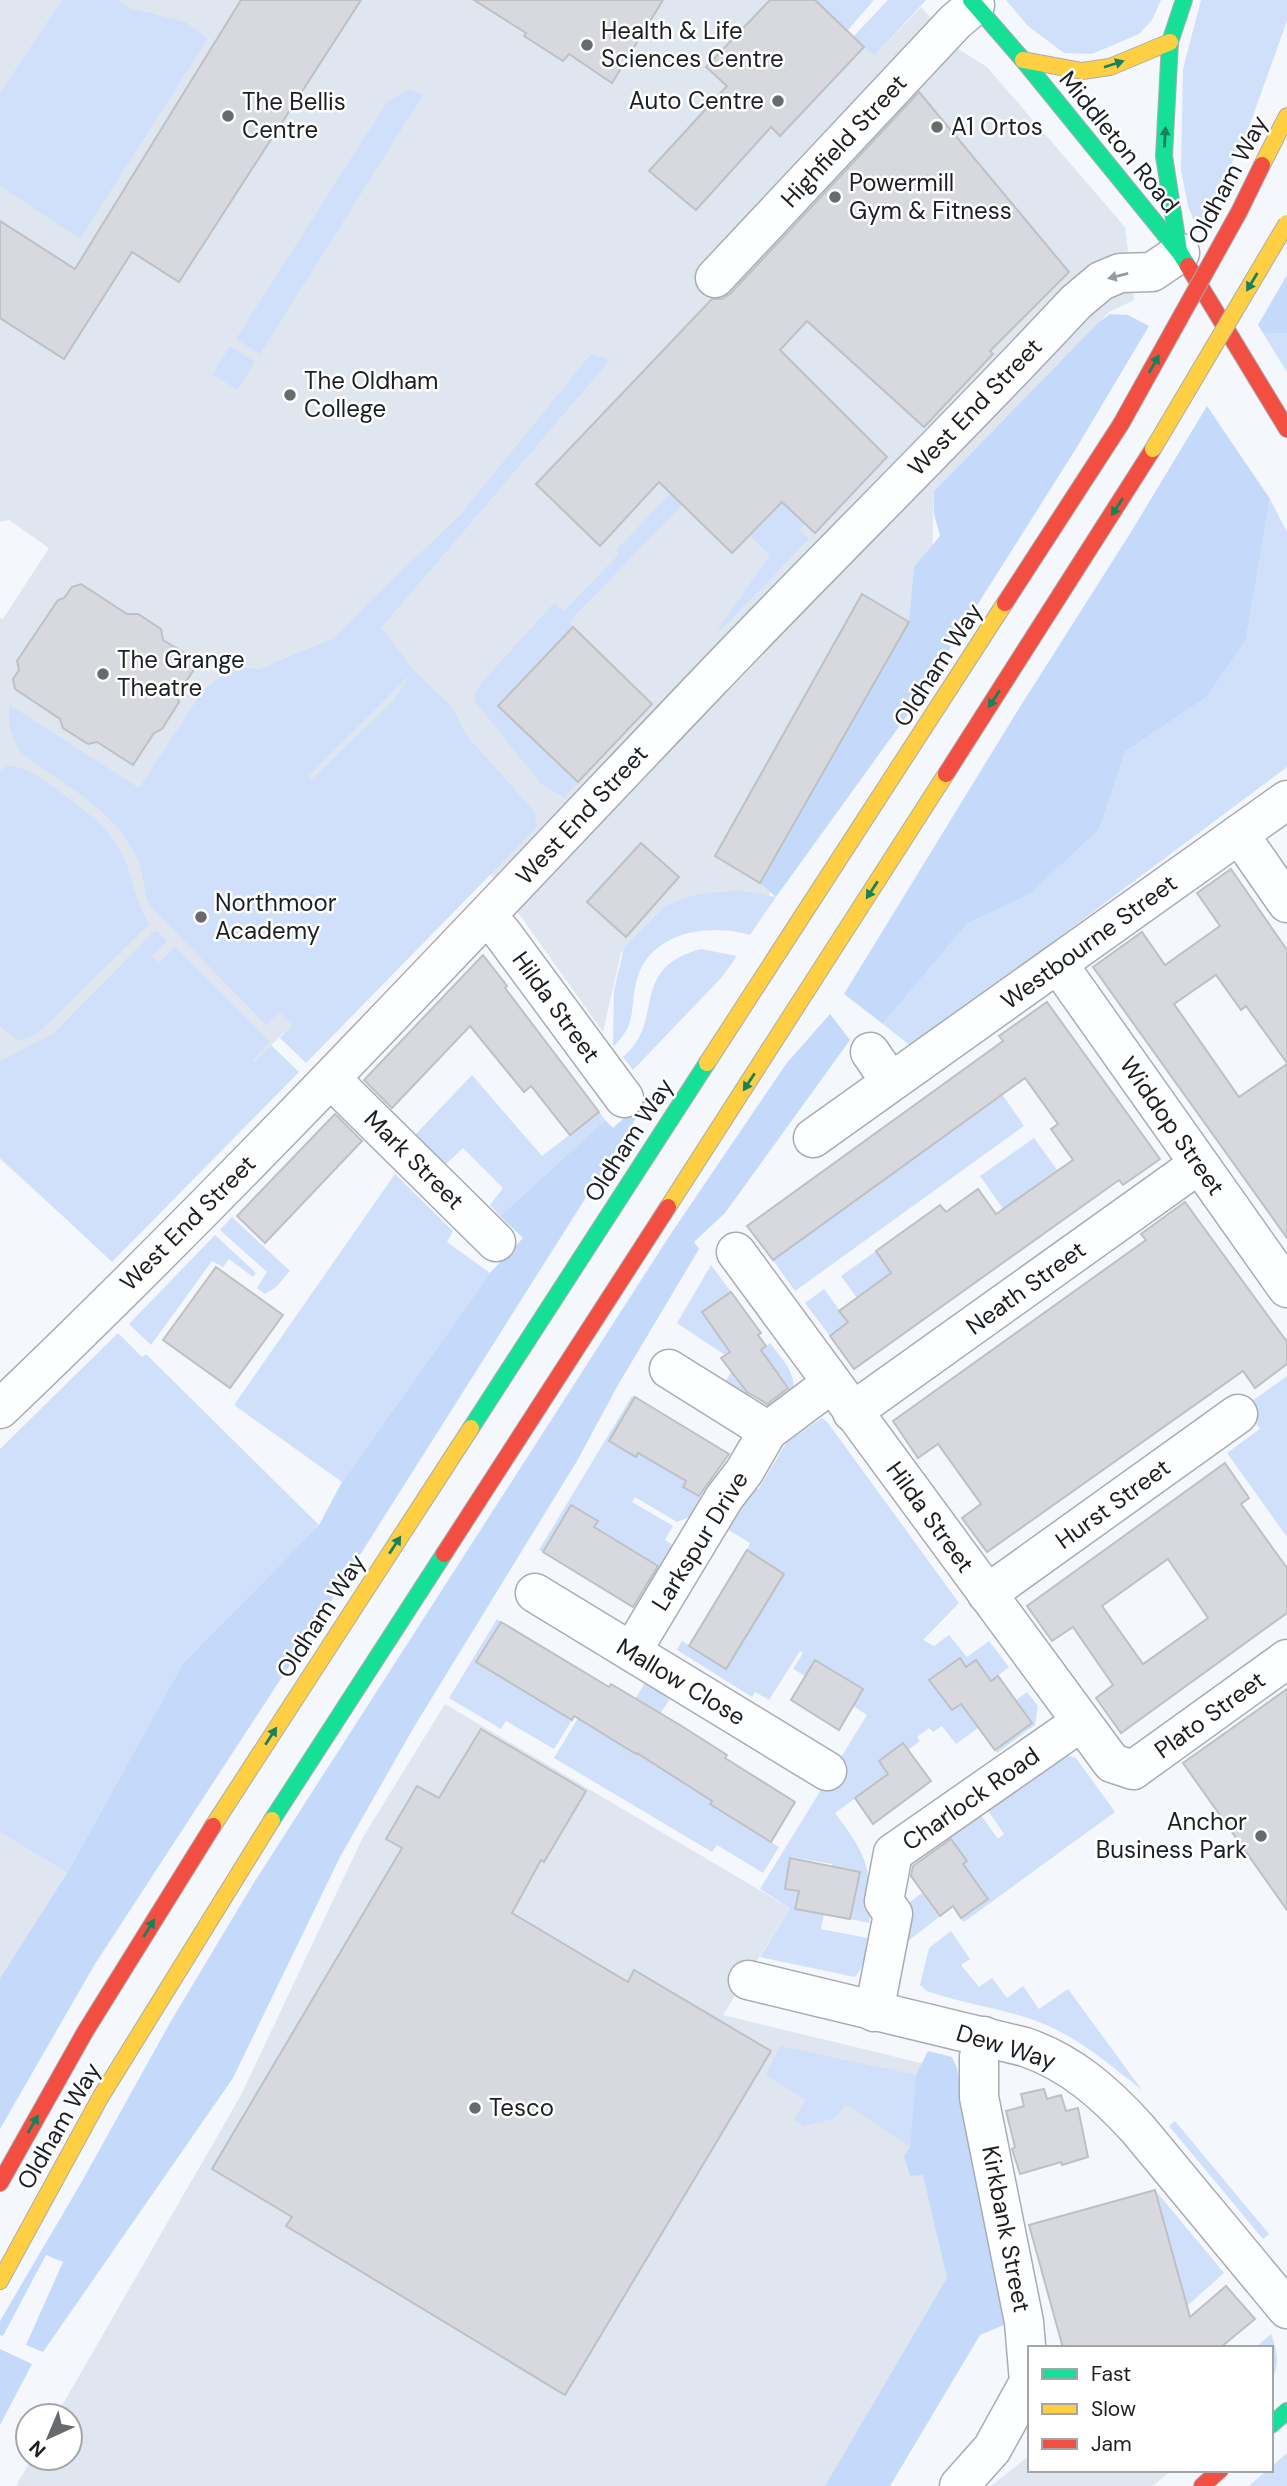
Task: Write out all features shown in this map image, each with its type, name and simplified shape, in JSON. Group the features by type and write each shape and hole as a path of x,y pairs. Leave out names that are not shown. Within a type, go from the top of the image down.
{"main road":[{"path":"1180,253 1164,156 1170,42 1184,0"},
{"name":"Middleton Road","path":"973,3 1023,60 1180,253 1287,429"},
{"path":"1023,60 1082,71 1110,67 1170,42"},
{"name":"Oldham Way","path":"0,2183 85,2032 203,1842 1121,424 1233,223 1287,116"},
{"name":"Oldham Way","path":"0,2281 100,2098 247,1858 743,1091 1153,449 1287,223"},
{"path":"1273,2423 1287,2411"},
{"path":"1202,2486 1218,2472"}],"street":[{"name":"Highfield Street","path":"715,278 973,3"},
{"name":"West End Street","path":"0,1409 199,1214 331,1079 720,669 1076,302 1101,281 1120,274 1152,272 1180,253"},
{"name":"Westbourne Street","path":"813,1138 880,1067 1058,964 1287,800"},
{"path":"1239,834 1287,903"},
{"name":"Hilda Street","path":"486,916 502,933 624,1098"},
{"name":"Widdop Street","path":"1058,964 1287,1288"},
{"name":"Mark Street","path":"331,1079 496,1242"},
{"name":"Neath Street","path":"842,1397 1199,1164"},
{"name":"Hilda Street","path":"736,1252 1112,1763 1133,1770"},
{"path":"669,1369 768,1431"},
{"name":"Larkspur Drive","path":"632,1651 724,1498 744,1472 768,1431 842,1397"},
{"name":"Hurst Street","path":"987,1594 1238,1414"},
{"name":"Mallow Close","path":"535,1594 827,1772"},
{"name":"Plato Street","path":"1133,1770 1287,1659"},
{"name":"Charlock Road","path":"874,2012 893,1914 884,1900 892,1853 1081,1722"},
{"name":"Dew Way","path":"748,1980 984,2036 1050,2056 1077,2072 1114,2103 1287,2309"},
{"name":"Kirkbank Street","path":"984,2036 979,2057 979,2097 1024,2322 1028,2370"},
{"name":"Kirkbank Street","path":"959,2486 992,2449 1028,2384"}],"shaded area":[{"path":"0,0 815,0 874,56 921,7 960,50 987,67 1125,227 1134,300 1109,312 934,491 931,600 761,910 643,931 621,953 603,1032 471,850 255,1061 66,1219 0,1159 0,618 3,619 49,548 9,520 0,522","holes":["381,628 205,688 233,666 259,669 323,642"]},
{"path":"62,0 119,0 130,8 185,22 208,38 80,239 0,186 0,93"},
{"path":"815,0 874,0 847,31"},
{"path":"888,0 926,0 874,56 853,37"},
{"path":"1006,0 1161,0 1152,20 1139,34 1092,54 1064,53 1028,26"},
{"path":"1201,0 1287,0 1287,21 1250,124 1199,233 1188,206 1181,170 1183,69"},
{"path":"410,89 423,95 260,354 236,339 387,102"},
{"path":"1287,275 1287,333 1263,333 1258,325"},
{"path":"1110,314 1128,315 1149,326 1077,447 911,710 776,897 760,883 909,622 914,567 940,536 934,514 934,491 1098,323"},
{"path":"1263,333 1287,333 1287,372"},
{"path":"230,346 255,362 237,390 213,374"},
{"path":"591,354 610,360 381,628 414,670 453,708 466,735 534,811 537,827 306,1063 280,1038 292,1025 279,1012 266,1025 149,905 137,857 114,823 85,798 20,752 10,729 10,705 139,788 204,689 233,666 259,669 334,639 460,515","holes":["410,675 395,699 311,780 308,777"]},
{"path":"1207,406 1270,499 1246,640 1207,697 1125,752 1099,830 1030,894 967,924 883,1024 844,994"},
{"path":"670,494 682,505 569,622 573,627 498,706 578,782 564,797 541,784 474,700 476,692 554,603 564,611 619,554 616,550"},
{"path":"1270,499 1287,532 1287,767 912,1047 883,1024 967,924 1030,894 1099,830 1125,752 1207,697 1246,640"},
{"path":"782,501 805,524 799,530 809,539 724,627 717,631 770,555 749,535"},
{"path":"8,766 39,777 78,805 108,833 123,855 149,924 48,1024 34,1035 18,1041 0,1026 0,770"},
{"path":"740,890 776,897 750,935 734,931 701,931 669,940 656,949 645,961 638,976 630,1021 613,1047 614,990 624,948 665,906 694,895"},
{"path":"154,931 167,941 152,956 159,963 175,947 270,1042 253,1060 271,1045 299,1072 112,1262 0,1157 0,1061 53,1034"},
{"path":"701,949 737,956 722,977 633,1070 623,1057 636,1043 643,1027 655,982 664,969 678,958"},
{"path":"830,1014 850,1040 725,1213 694,1242 699,1249 618,1385 577,1461 414,1727 340,1857 233,2078 43,2352 26,2345 63,2262 46,2255 3,2336 0,2335 0,2321 171,2021 253,1884 670,1235 786,1064"},
{"path":"472,1075 542,1156 599,1112 605,1120 500,1216 490,1205 503,1188 463,1148 446,1164 415,1135"},
{"path":"652,1093 310,1634 95,1964 0,2129 0,1978 67,1873 183,1663 319,1525 342,1482 490,1273 523,1238 500,1216 605,1120 613,1128"},
{"path":"1002,1094 1024,1126 795,1291 773,1260"},
{"path":"1034,1138 1058,1171 1004,1210 980,1176"},
{"path":"395,1174 453,1231 447,1242 490,1273 342,1482 234,1405"},
{"path":"232,1217 290,1271 276,1287 265,1294 257,1288 267,1272 220,1230"},
{"path":"215,1235 256,1273 253,1277 229,1259 223,1267 212,1261 151,1345 129,1324"},
{"path":"876,1251 900,1284 865,1309 841,1276"},
{"path":"711,1265 731,1292 702,1313 730,1351 725,1355 677,1323"},
{"path":"824,1289 848,1322 830,1336 805,1303"},
{"path":"118,1333 142,1357 146,1354 319,1525 183,1663 67,1873 0,1832 0,1449"},
{"path":"770,1343 790,1371 793,1391 763,1413 722,1387 732,1371 760,1409 788,1389 761,1350"},
{"path":"1287,1376 1287,1537 1227,1453 1260,1429 1244,1407"},
{"path":"632,1396 635,1397 636,1456 638,1453 686,1481 683,1487 706,1500 697,1514 677,1522 635,1497 632,1502 673,1526 665,1540 678,1548 665,1570 594,1527 597,1521 543,1552 539,1550"},
{"path":"822,1418 959,1603 923,1640 934,1646 949,1635 967,1657 989,1641 1009,1667 991,1681 976,1660 966,1667 959,1658 930,1680 952,1710 961,1704 978,1728 956,1744 942,1726 933,1732 929,1728 917,1737 920,1741 908,1750 902,1743 879,1760 888,1774 835,1813 864,1858 869,1884 864,1908 870,1916 869,1923 850,1919 860,1872 791,1857 785,1888 799,1891 796,1909 824,1914 821,1929 867,1938 863,1964 855,1977 760,1957 790,1908 760,1889 867,1715 853,1706 863,1689 816,1660 805,1676 793,1669 803,1653 800,1651 769,1700 755,1692 752,1697 677,1650 682,1641 726,1668 784,1574 747,1550 750,1543 727,1529 750,1492 759,1488 787,1442"},
{"path":"497,1619 501,1622 476,1662 572,1720 554,1749 506,1721 501,1729 449,1698"},
{"path":"652,1672 673,1694 660,1714 635,1699"},
{"path":"1027,1692 1038,1706 1035,1725 997,1753 995,1750 1032,1723 1015,1701"},
{"path":"589,1700 587,1724 635,1754 647,1736 656,1765 703,1794 733,1767 710,1804 779,1847 763,1873 717,1845 712,1852 554,1758"},
{"path":"445,1704 790,1908 723,2015 954,2071 980,2299 875,2486 16,2486 24,2472 84,2472 84,2402 64,2402 241,2095 363,1837"},
{"path":"1059,1753 1076,1758 1115,1812 964,1922 961,1918 963,1864 966,1861 950,1838 968,1825 963,1818 976,1808 998,1839 1004,1834 984,1805"},
{"path":"0,1832 67,1873 0,1978"},
{"path":"922,1893 939,1917 908,1941 911,1920 902,1908"},
{"path":"951,1931 970,1959 961,1965 979,1987 992,1978 1007,1998 1023,1986 1039,2009 1068,1989 1142,2090 1088,2049 1053,2028 1022,2016 927,1991 920,1985 929,1948"},
{"path":"780,2046 916,2075 910,2147 846,2104 834,2119 804,2126 794,2119 806,2100 766,2075"},
{"path":"928,2051 952,2057 957,2068 1004,2325 980,2335 890,2486 825,2486 947,2278 923,2175 910,2176 904,2156 910,2147 916,2075"},
{"path":"1175,2121 1269,2234 1263,2239 1169,2126"},
{"path":"1155,2190 1224,2273 1187,2306"},
{"path":"1271,2334 1277,2358 1273,2377 1273,2346 1257,2346"},
{"path":"0,2349 32,2364 0,2425"},
{"path":"1287,2453 1287,2486 1249,2486 1265,2472 1273,2472 1273,2465"},
{"path":"1028,2457 1028,2472 1170,2472 1153,2486 991,2486"}],"building":[{"name":"The Bellis Centre","path":"241,0 361,0 179,282 132,252 64,359 0,318 0,221 75,269"},
{"name":"Health & Life Sciences Centre","path":"474,0 663,0 612,83 569,54 563,61 524,36 526,33"},
{"name":"Auto Centre","path":"770,0 815,0 864,47 780,136 771,127 696,210 649,171 727,86 706,67"},
{"path":"919,92 1069,272 990,351 993,354 924,427 807,321 780,350 887,457 815,533 782,502 732,553 659,482 600,546 536,484 712,299 722,299 731,293"},
{"name":"The Grange Theatre","path":"81,584 127,614 138,614 161,629 163,640 199,662 177,695 179,702 162,729 154,733 133,765 97,742 88,744 63,728 60,719 15,689 13,679 19,670 17,661 58,600 64,598 72,587"},
{"path":"862,594 909,622 760,883 715,856"},
{"path":"573,627 652,704 578,782 498,706"},
{"path":"641,843 679,877 626,937 587,902"},
{"path":"1231,869 1287,950 1287,1063 1246,1006 1241,1010 1216,975 1174,1004 1239,1097 1287,1064 1287,1238 1093,967 1142,932 1165,965 1220,926 1197,893"},
{"path":"483,955 599,1112 570,1135 531,1086 524,1092 470,1026 392,1108 364,1080"},
{"path":"1047,1002 1160,1159 1123,1185 1119,1180 854,1369 830,1336 848,1322 839,1311 891,1273 876,1251 940,1205 946,1212 978,1189 996,1214 1073,1160 1051,1129 1058,1124 1025,1078 773,1260 747,1226 1003,1041 999,1036"},
{"path":"335,1114 362,1141 265,1243 237,1216"},
{"path":"1185,1202 1287,1342 1287,1364 1255,1388 1243,1371 987,1552 962,1518 981,1504 938,1444 918,1458 893,1421 1146,1240 1141,1234"},
{"path":"216,1267 283,1315 230,1388 163,1340"},
{"path":"731,1292 761,1333 758,1335 766,1346 761,1350 788,1388 767,1404 747,1392 721,1358 730,1352 702,1312"},
{"path":"635,1397 729,1454 699,1496 683,1487 686,1481 638,1453 636,1457 609,1441"},
{"path":"1225,1463 1249,1498 1241,1504 1287,1568 1287,1613 1121,1733 1096,1698 1113,1685 1073,1627 1052,1641 1027,1606","holes":["1168,1559 1208,1618 1143,1664 1102,1606"]},
{"path":"571,1505 598,1521 594,1527 658,1566 633,1607 543,1552"},
{"path":"747,1550 784,1574 726,1669 689,1646"},
{"path":"501,1622 609,1687 611,1684 680,1725 727,1755 725,1758 795,1802 771,1842 637,1753 574,1716 572,1720 476,1662"},
{"path":"960,1658 966,1667 976,1660 991,1681 998,1676 1032,1723 995,1750 961,1704 952,1710 929,1680"},
{"path":"815,1660 863,1689 839,1730 791,1700"},
{"name":"Anchor Business Park","path":"1287,1689 1287,1910 1183,1763"},
{"name":"Tesco","path":"481,1729 586,1791 544,1862 541,1860 512,1913 628,1982 634,1970 771,2051 565,2395 286,2226 292,2217 212,2169 402,1848 386,1839 417,1786 439,1798"},
{"path":"903,1743 931,1781 873,1824 855,1798 888,1774 879,1761"},
{"path":"951,1839 967,1861 963,1864 988,1899 961,1918 953,1906 940,1916 911,1876 913,1866"},
{"path":"790,1858 860,1872 850,1919 795,1909 799,1891 785,1889"},
{"path":"1044,2089 1047,2099 1061,2095 1066,2111 1078,2108 1088,2157 1020,2174 1012,2149 1015,2147 1006,2111 1024,2106 1021,2094"},
{"path":"1155,2190 1190,2317 1226,2286 1255,2319 1222,2346 1062,2346 1029,2225"}],"traffic: fast":[{"path":"971,0 1023,60 1188,266"},
{"path":"1179,251 1164,156 1170,42 1184,0"},
{"path":"471,1428 707,1063"},
{"path":"272,1820 444,1554"},
{"path":"1273,2423 1287,2411"}],"traffic: slow":[{"path":"1023,60 1082,71 1110,67 1170,42"},
{"path":"1262,165 1287,116"},
{"path":"1153,449 1287,223"},
{"path":"707,1063 1005,603"},
{"path":"668,1207 946,774"},
{"path":"213,1826 471,1428"},
{"path":"0,2281 100,2098 272,1820"}],"traffic: jam":[{"path":"1121,424 1239,212 1262,165"},
{"path":"1188,266 1287,429"},
{"path":"1005,603 1121,424"},
{"path":"946,774 1153,449"},
{"path":"444,1554 668,1207"},
{"path":"0,2183 85,2032 213,1826"},
{"path":"1202,2486 1218,2472"}],"place":[{"name":"Health & Life Sciences Centre","path":"587,45"},
{"name":"Auto Centre","path":"778,101"},
{"name":"The Bellis Centre","path":"228,116"},
{"name":"A1 Ortos","path":"937,127"},
{"name":"Powermill Gym & Fitness","path":"835,197"},
{"name":"The Oldham College","path":"290,395"},
{"name":"The Grange Theatre","path":"103,674"},
{"name":"Northmoor Academy","path":"201,917"},
{"name":"Anchor Business Park","path":"1261,1836"},
{"name":"Tesco","path":"475,2108"}]}
